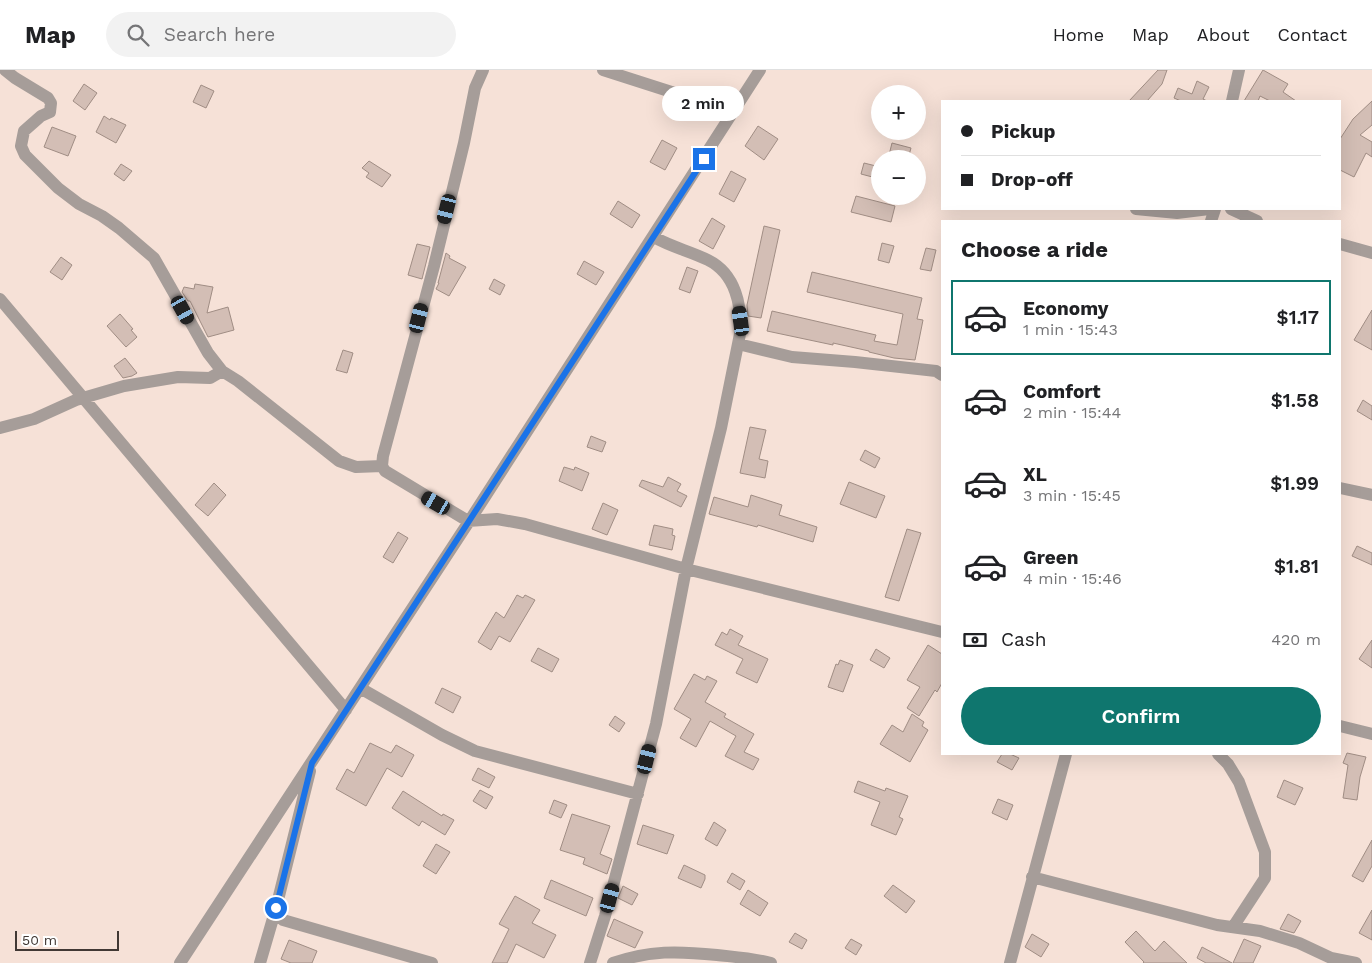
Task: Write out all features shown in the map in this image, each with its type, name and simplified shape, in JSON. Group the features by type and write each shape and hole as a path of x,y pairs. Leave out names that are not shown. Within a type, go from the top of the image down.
{"street":[{"path":"5,70 48,98 51,104 50,112 41,116 24,131 21,146 25,155 58,188 79,204 102,216 119,228 154,258 208,353 222,371 340,461 356,467 382,466"},
{"path":"483,70 475,88 434,266 423,301 382,466 385,471 468,521 497,518 524,524 686,569 941,632"},
{"path":"603,70 734,112"},
{"path":"180,963 654,237 760,70"},
{"path":"1232,100 1239,70"},
{"path":"1146,210 1177,213 1201,210"},
{"path":"1233,210 1255,220"},
{"path":"590,963 605,916 656,724 686,569 723,419 741,321 738,298 730,279 721,269 709,261 666,244 654,237"},
{"path":"1341,244 1372,253"},
{"path":"0,299 346,710"},
{"path":"738,344 792,357 936,371 941,374"},
{"path":"0,428 34,419 59,406 124,386 178,377 210,378 222,371"},
{"path":"1341,488 1372,495"},
{"path":"360,688 442,735 475,751 638,794"},
{"path":"1341,726 1372,734"},
{"path":"1010,963 1066,755"},
{"path":"1219,755 1228,764 1240,782 1265,852 1265,878 1233,927"},
{"path":"260,963 276,908 312,763"},
{"path":"1032,877 1217,925 1260,931 1298,943 1339,962 1356,963"},
{"path":"276,908 278,915 283,920 432,963"},
{"path":"622,962 650,953 671,951 753,958 770,963"}],"building":[{"path":"1158,70 1167,70 1162,84 1148,100 1130,100"},
{"path":"1263,70 1288,84 1283,92 1295,100 1268,100 1260,96 1258,100 1245,100"},
{"path":"1197,81 1209,87 1203,99 1205,100 1179,100 1174,98 1178,88 1192,94"},
{"path":"84,84 97,93 85,110 73,101"},
{"path":"201,85 214,91 206,108 193,102"},
{"path":"1372,101 1372,125 1360,135 1372,142 1372,157 1366,153 1354,177 1341,170 1341,137 1353,119"},
{"path":"104,116 126,125 116,143 96,132"},
{"path":"758,126 778,139 764,160 745,146"},
{"path":"52,127 76,136 68,156 44,147"},
{"path":"662,140 677,148 665,170 650,162"},
{"path":"892,143 911,148 910,150 890,150"},
{"path":"369,161 391,175 382,187 366,177 369,173 362,168"},
{"path":"864,163 871,165 871,177 861,174"},
{"path":"121,164 132,171 124,181 114,174"},
{"path":"731,171 746,179 734,202 719,194"},
{"path":"856,196 871,200 871,205 895,206 891,222 851,212"},
{"path":"618,201 640,215 632,228 610,214"},
{"path":"712,218 725,226 713,249 699,241"},
{"path":"764,226 780,230 761,318 748,316 747,305"},
{"path":"882,243 894,246 889,263 878,260"},
{"path":"417,244 430,247 422,279 408,275"},
{"path":"926,248 936,250 931,271 920,269"},
{"path":"446,253 450,256 449,258 466,267 449,296 436,289"},
{"path":"61,257 72,265 62,280 50,272"},
{"path":"584,261 604,272 596,285 577,274"},
{"path":"687,267 698,271 690,293 679,289"},
{"path":"812,272 922,298 917,319 923,320 915,360 894,358 833,343 833,345 767,331 772,311 876,335 874,341 897,345 903,314 807,292"},
{"path":"494,279 505,285 500,295 489,289"},
{"path":"195,284 213,287 207,313 228,307 234,330 208,337 190,301 182,292 184,287 194,289"},
{"path":"1372,310 1372,350 1354,340"},
{"path":"120,314 133,329 131,330 137,337 126,347 107,326"},
{"path":"343,350 353,353 347,373 336,370"},
{"path":"125,358 137,373 123,378 114,366"},
{"path":"1363,400 1372,406 1372,420 1357,411"},
{"path":"750,427 766,430 759,459 768,461 765,478 740,473"},
{"path":"591,436 606,442 602,452 587,447"},
{"path":"865,450 880,458 875,468 860,460"},
{"path":"564,467 574,470 575,467 589,473 582,491 559,481"},
{"path":"668,477 681,484 677,491 687,496 681,507 639,486 642,480 663,487"},
{"path":"849,482 885,496 876,518 840,504"},
{"path":"214,483 226,495 208,516 195,505"},
{"path":"751,495 782,505 779,515 817,527 813,542 758,525 757,527 709,514 714,497 748,507"},
{"path":"603,503 618,510 607,535 592,529"},
{"path":"654,525 673,529 672,535 675,536 672,550 649,545"},
{"path":"907,529 921,533 899,601 885,597"},
{"path":"398,532 408,538 393,563 383,557"},
{"path":"1357,546 1372,553 1372,565 1352,556"},
{"path":"517,595 523,598 525,595 535,600 510,642 499,636 491,650 478,642 496,612 504,618"},
{"path":"730,629 743,636 738,645 768,659 757,683 736,673 743,659 715,645 722,632 727,635"},
{"path":"1372,640 1372,668 1359,659"},
{"path":"928,645 941,653 941,685 937,692 935,690 919,716 907,708 920,687 907,680"},
{"path":"538,648 559,659 552,672 531,661"},
{"path":"876,649 890,658 884,668 870,660"},
{"path":"840,660 853,665 843,692 828,687 836,664 838,665"},
{"path":"694,674 705,680 707,676 717,681 705,702 726,714 724,717 754,734 744,752 759,759 753,770 725,756 736,736 710,721 696,747 680,738 691,719 674,709"},
{"path":"442,688 461,697 453,713 435,703"},
{"path":"912,714 924,722 922,726 928,730 910,762 880,744 892,725 903,732"},
{"path":"615,716 625,723 619,732 609,725"},
{"path":"370,743 391,753 396,745 414,755 402,777 387,768 366,806 336,789 347,769 354,773"},
{"path":"1347,753 1366,757 1360,777 1357,800 1343,798 1348,765 1343,763"},
{"path":"1001,755 1012,755 1019,758 1012,770 997,762"},
{"path":"478,768 495,777 489,788 472,780"},
{"path":"1284,780 1303,788 1295,805 1277,797"},
{"path":"858,781 885,791 886,788 908,796 899,817 903,819 896,835 871,825 880,802 854,792"},
{"path":"480,790 493,797 486,809 473,801"},
{"path":"403,791 442,816 443,814 454,820 445,835 422,821 419,826 392,808"},
{"path":"998,799 1013,805 1007,820 992,813"},
{"path":"554,800 567,805 561,818 549,813"},
{"path":"572,814 610,826 600,854 612,859 607,874 583,864 585,858 560,850"},
{"path":"714,822 726,830 717,846 705,839"},
{"path":"643,825 674,835 667,854 637,844"},
{"path":"1372,840 1372,866 1363,882 1352,876"},
{"path":"436,844 450,852 436,874 423,866"},
{"path":"684,865 705,875 701,888 678,878"},
{"path":"732,873 745,881 740,890 727,882"},
{"path":"551,880 593,898 586,916 544,898"},
{"path":"893,885 915,901 906,913 884,896"},
{"path":"623,886 638,894 632,905 618,898"},
{"path":"748,890 768,903 760,916 740,904"},
{"path":"515,896 540,910 532,923 556,935 544,958 516,944 507,963 492,963 509,929 499,924"},
{"path":"1372,910 1372,940 1359,933"},
{"path":"1288,914 1301,921 1294,933 1280,929"},
{"path":"614,919 643,932 635,948 607,936"},
{"path":"1136,931 1155,951 1164,941 1187,963 1143,963 1125,942"},
{"path":"795,933 807,940 802,949 789,942"},
{"path":"1032,934 1049,944 1041,957 1025,947"},
{"path":"851,939 862,945 856,955 845,948"},
{"path":"1244,939 1261,946 1253,963 1233,963"},
{"path":"289,940 317,951 312,963 291,963 281,959"},
{"path":"1202,947 1232,963 1206,963 1197,958"}],"route":[{"path":"276,908 312,763 704,159"}]}
